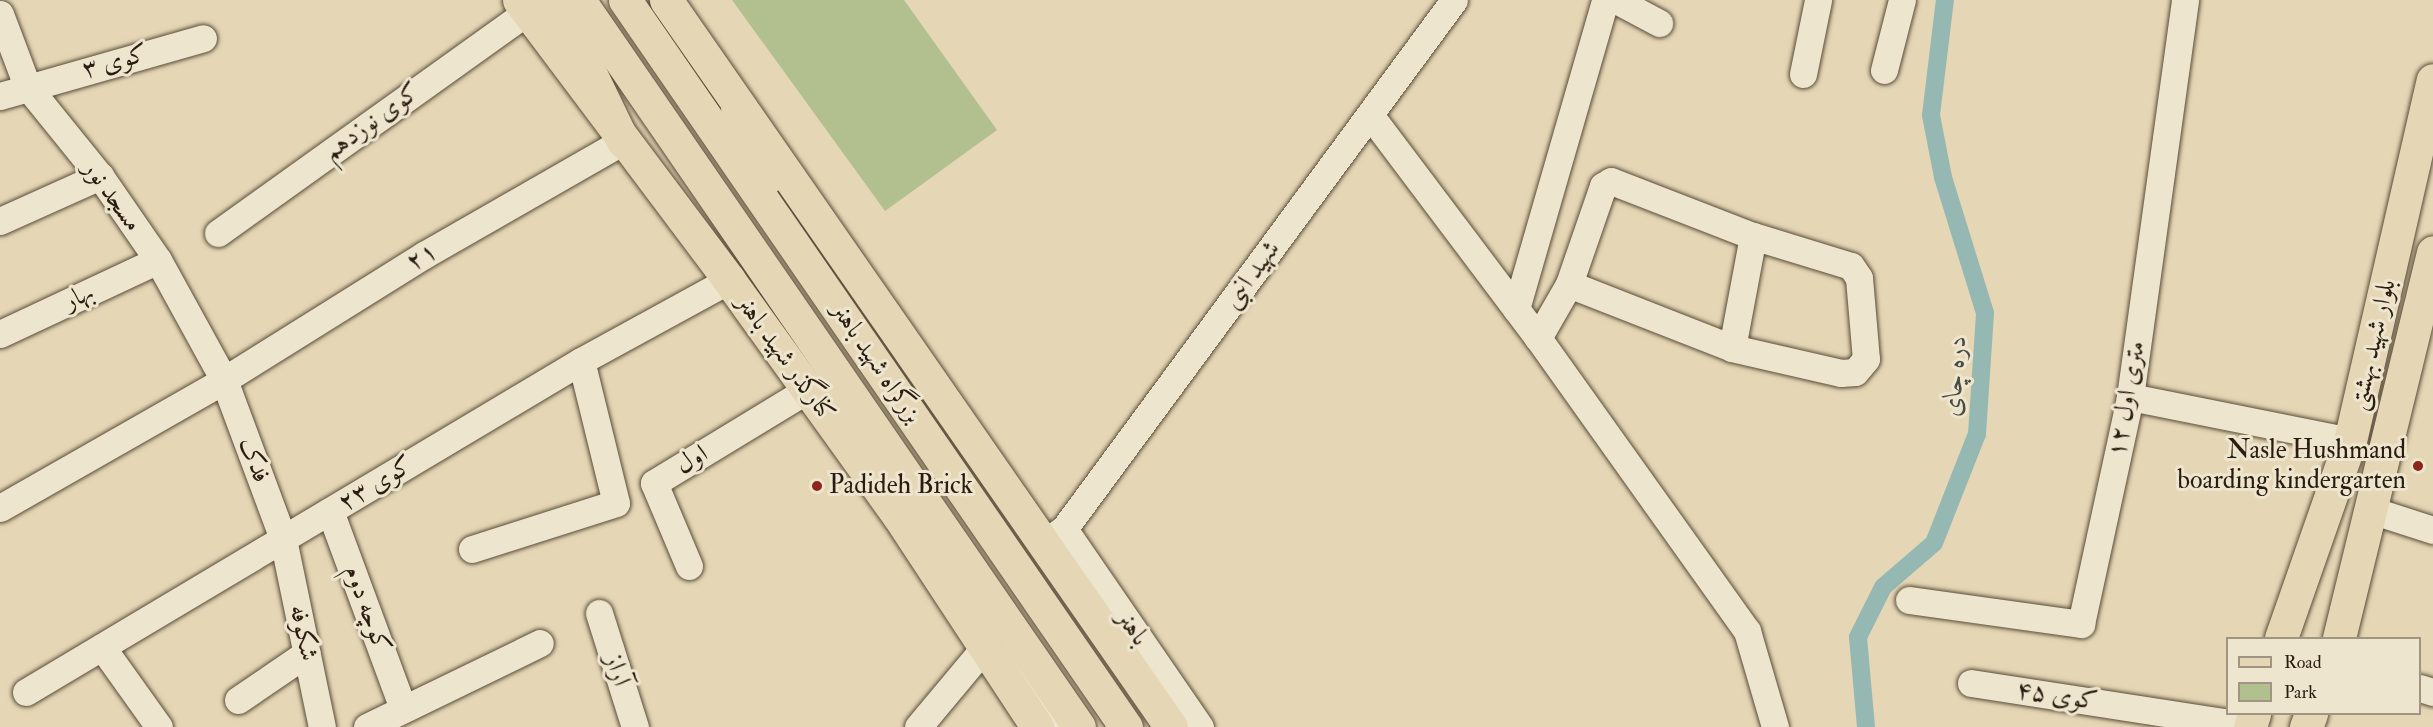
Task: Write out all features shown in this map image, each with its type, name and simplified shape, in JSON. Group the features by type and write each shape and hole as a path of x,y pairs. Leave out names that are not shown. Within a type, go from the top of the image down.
{"main road":[{"name":"بزرگراه شهید باهنر","path":"579,0 1079,727"},
{"name":"بزرگراه شهید باهنر","path":"625,0 789,233 1126,727"},
{"path":"666,0 737,107 1054,537 1171,727"},
{"name":"کنارگذر شهید باهنر","path":"534,4 623,141 729,280 898,515 1036,727"},
{"name":"بلوار شهید بهشتی","path":"2282,637 2350,441 2433,80"},
{"path":"737,107 789,233"},
{"name":"بلوار شهید بهشتی","path":"2340,637 2433,252"}],"street":[{"name":"شهید انبی","path":"1054,537 1454,0"},
{"path":"1516,309 1605,0"},
{"path":"1616,0 1659,23"},
{"path":"1803,75 1818,0"},
{"path":"1884,70 1902,0"},
{"name":"۱۲ متری اول","path":"1909,600 2080,624 2130,398 2185,0"},
{"name":"کوی نوزدهم","path":"218,233 534,4"},
{"name":"مسجد نور","path":"0,14 27,86 100,176 158,260 224,380"},
{"name":"کوی ۳","path":"0,96 27,86 204,38"},
{"path":"1370,115 1538,338 1747,631 1775,727"},
{"name":"۲۱","path":"0,508 224,380 424,255 623,141"},
{"path":"0,221 100,176"},
{"path":"1538,338 1569,284 1603,186 1611,181 1753,236 1851,266 1856,271 1866,359 1855,372 1841,373 1732,348 1569,284"},
{"path":"1732,348 1753,236"},
{"name":"بهار","path":"0,334 158,260"},
{"name":"کوی ۲۳","path":"26,692 580,361 729,280"},
{"path":"472,549 616,503 580,361"},
{"name":"فدک","path":"224,380 283,539"},
{"name":"اول","path":"689,566 654,483 807,390"},
{"path":"2130,398 2350,441"},
{"path":"2372,510 2433,530"},
{"name":"کوچه دوم","path":"330,511 403,708"},
{"name":"باهنر","path":"1054,537 1200,727"},
{"name":"شکوفه","path":"283,539 322,727"},
{"name":"آراز","path":"599,613 635,727"},
{"path":"367,727 540,643"},
{"path":"102,647 159,727"},
{"path":"918,727 985,647 1070,727"},
{"path":"238,700 307,653"},
{"name":"کوی ۴۵","path":"1971,683 2251,722"}],"green space":[{"path":"732,0 904,0 997,130 885,211"}],"waterway":[{"name":"دره چای","path":"1866,727 1858,637 1883,587 1934,543 1977,434 1985,313 1943,177 1931,115 1945,0"}],"place":[{"name":"Nasle Hushmand boarding kindergarten","path":"2418,466"},
{"name":"Padideh Brick","path":"817,486"}]}
